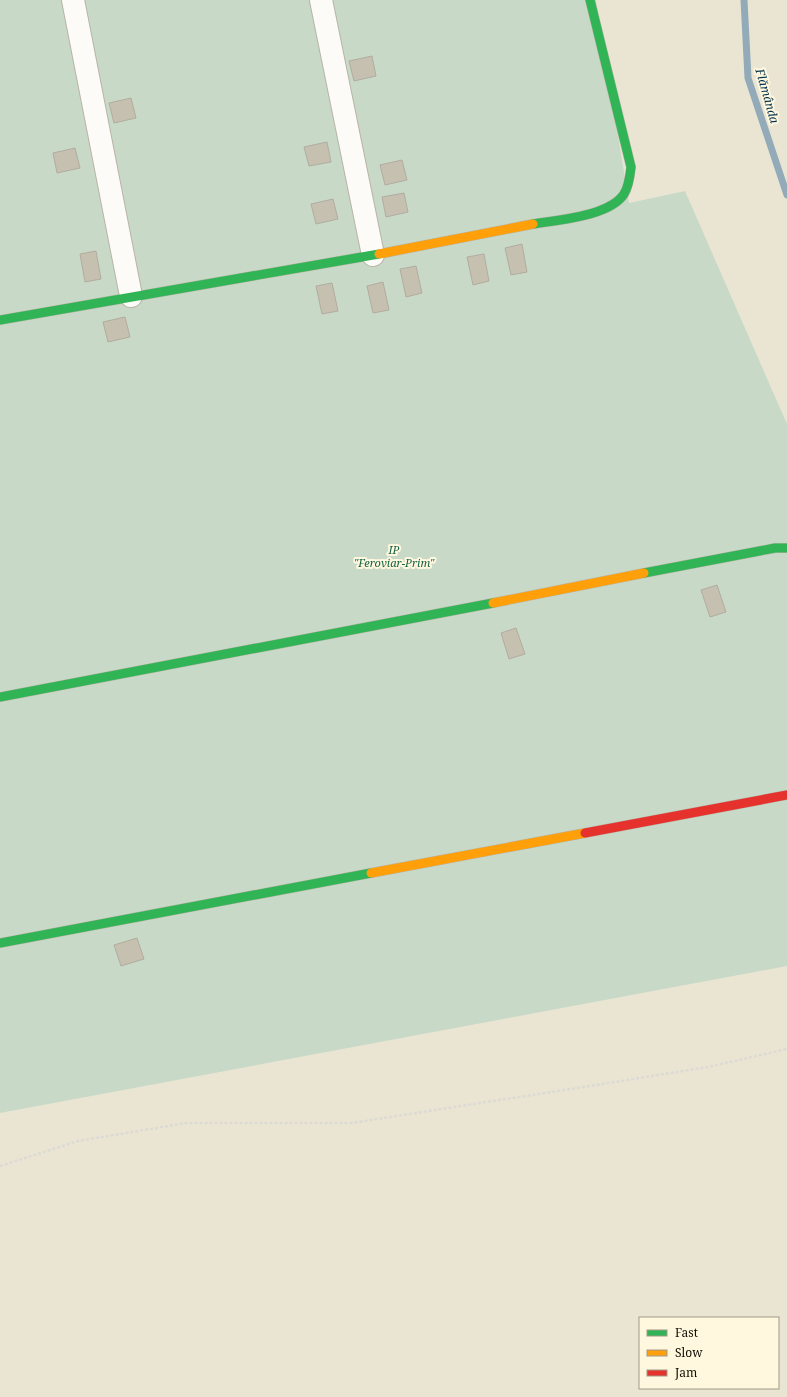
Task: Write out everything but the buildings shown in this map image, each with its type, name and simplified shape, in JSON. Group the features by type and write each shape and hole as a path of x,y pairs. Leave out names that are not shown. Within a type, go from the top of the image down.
{"street":[{"path":"73,0 130,296"},
{"path":"321,0 373,255"},
{"path":"0,320 130,296 373,255 588,214 608,208 625,194 630,180 631,167 590,0"},
{"path":"0,697 307,640 741,554 775,548 787,548"},
{"path":"0,943 787,795"}],"path":[{"path":"0,1166 78,1140 186,1123 351,1123 614,1082 708,1066 787,1049"}],"green space":[{"name":"IP \"Feroviar-Prim\"","path":"0,0 596,0 629,203 685,191 787,424 787,966 0,1113"}],"waterway":[{"name":"Flămânda","path":"744,0 748,78 787,195"}],"traffic: fast":[{"path":"533,224 583,216 607,207 617,201 624,194 630,177 631,167 590,0"},
{"path":"0,320 379,254"},
{"path":"644,573 775,548 787,548"},
{"path":"0,697 493,603"},
{"path":"0,943 371,873"}],"traffic: slow":[{"path":"379,254 533,224"},
{"path":"493,603 644,573"},
{"path":"371,873 585,833"}],"traffic: jam":[{"path":"585,833 787,795"}]}
